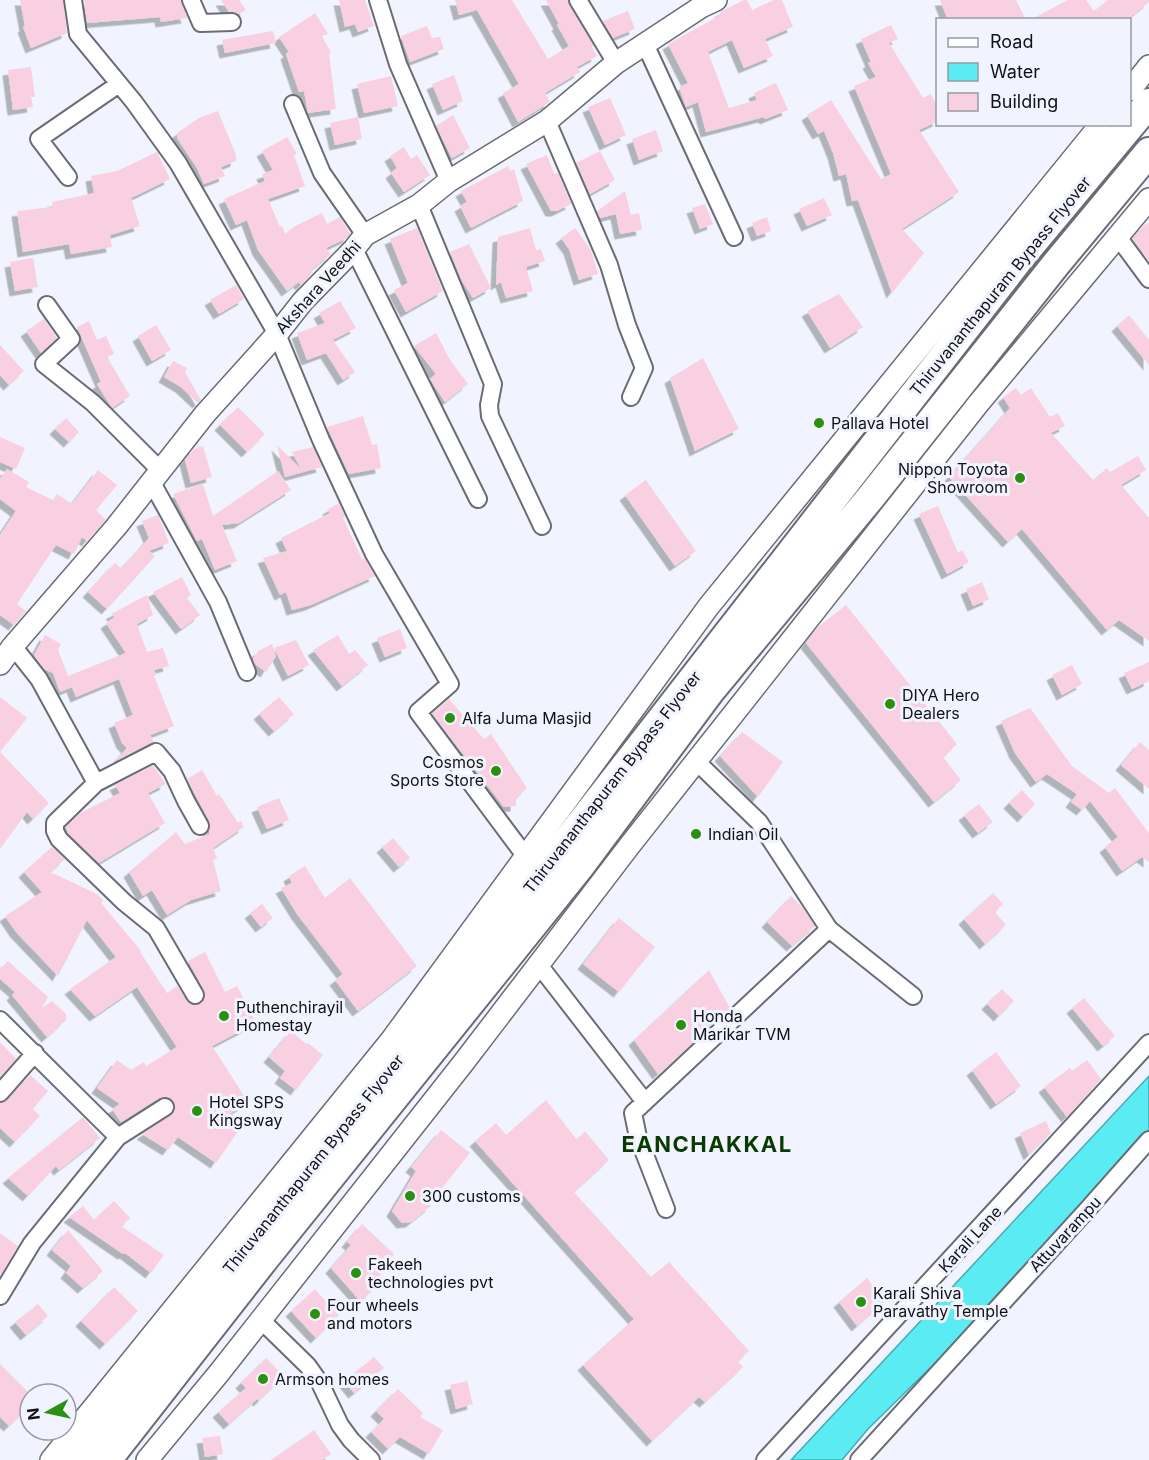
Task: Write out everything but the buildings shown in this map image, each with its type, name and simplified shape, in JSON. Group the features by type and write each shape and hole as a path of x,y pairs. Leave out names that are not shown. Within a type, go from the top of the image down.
{"highway":[{"name":"Thiruvananthapuram Bypass Flyover","path":"1131,125 1149,103"},
{"name":"Thiruvananthapuram Bypass Flyover","path":"107,1460 399,1057 1020,258 1130,126"},
{"name":"Thiruvananthapuram Bypass Flyover","path":"75,1460 258,1250 581,866 711,690 872,497 1056,264 1149,152"}],"street":[{"path":"73,0 78,34 134,102 178,163 277,334 321,440 374,554 450,684 418,712 526,857"},
{"path":"191,0 201,23 231,22"},
{"path":"378,0 398,64 449,181"},
{"path":"578,0 616,63"},
{"name":"Akshara Veedhi","path":"0,664 116,527 205,414 277,334 303,301 359,242 419,205 449,181 547,121 616,63 705,2"},
{"path":"645,44 734,237"},
{"path":"1131,89 1149,66"},
{"path":"68,177 39,139 119,84"},
{"path":"293,104 322,173 359,242 478,499"},
{"path":"547,121 609,265 627,326 644,368 631,397"},
{"path":"51,1460 392,1039 710,606 1099,126"},
{"path":"147,1460 261,1320 696,761 978,404 1149,199"},
{"path":"419,205 493,384 489,405 490,416 542,525"},
{"path":"1118,237 1149,279"},
{"path":"47,305 71,339 44,364 93,403 155,475 218,602 247,672"},
{"path":"13,646 39,680 96,783"},
{"path":"195,995 156,928 124,902 59,839 55,831 55,823 96,783 156,752 172,771 200,826"},
{"path":"696,761 759,822 829,928 913,996"},
{"path":"666,1209 636,1129 633,1113 829,928"},
{"path":"539,965 645,1102"},
{"path":"0,1020 118,1137"},
{"name":"Karali Lane","path":"765,1460 1149,1043"},
{"path":"0,1094 35,1053"},
{"path":"0,1296 32,1243 118,1137 165,1107"},
{"name":"Attuvarampu","path":"858,1460 1088,1210 1149,1140"},
{"path":"261,1320 308,1366 320,1383 340,1425 371,1460"}],"water":[{"path":"1149,1076 1149,1146 1086,1215 868,1429 842,1460 791,1460"}],"place":[{"name":"Pallava Hotel","path":"819,423"},
{"name":"Nippon Toyota Showroom","path":"1020,478"},
{"name":"DIYA Hero Dealers","path":"890,704"},
{"name":"Alfa Juma Masjid","path":"450,718"},
{"name":"Cosmos Sports Store","path":"496,771"},
{"name":"Indian Oil","path":"696,834"},
{"name":"Puthenchirayil Homestay","path":"224,1016"},
{"name":"Honda Marikar TVM","path":"681,1025"},
{"name":"Hotel SPS Kingsway","path":"197,1111"},
{"name":"300 customs","path":"410,1196"},
{"name":"Fakeeh technologies pvt","path":"356,1273"},
{"name":"Karali Shiva Paravathy Temple","path":"861,1302"},
{"name":"Four wheels and motors","path":"315,1314"},
{"name":"Armson homes","path":"263,1379"}],"district":[{"name":"EANCHAKKAL","path":"707,1144"}]}
